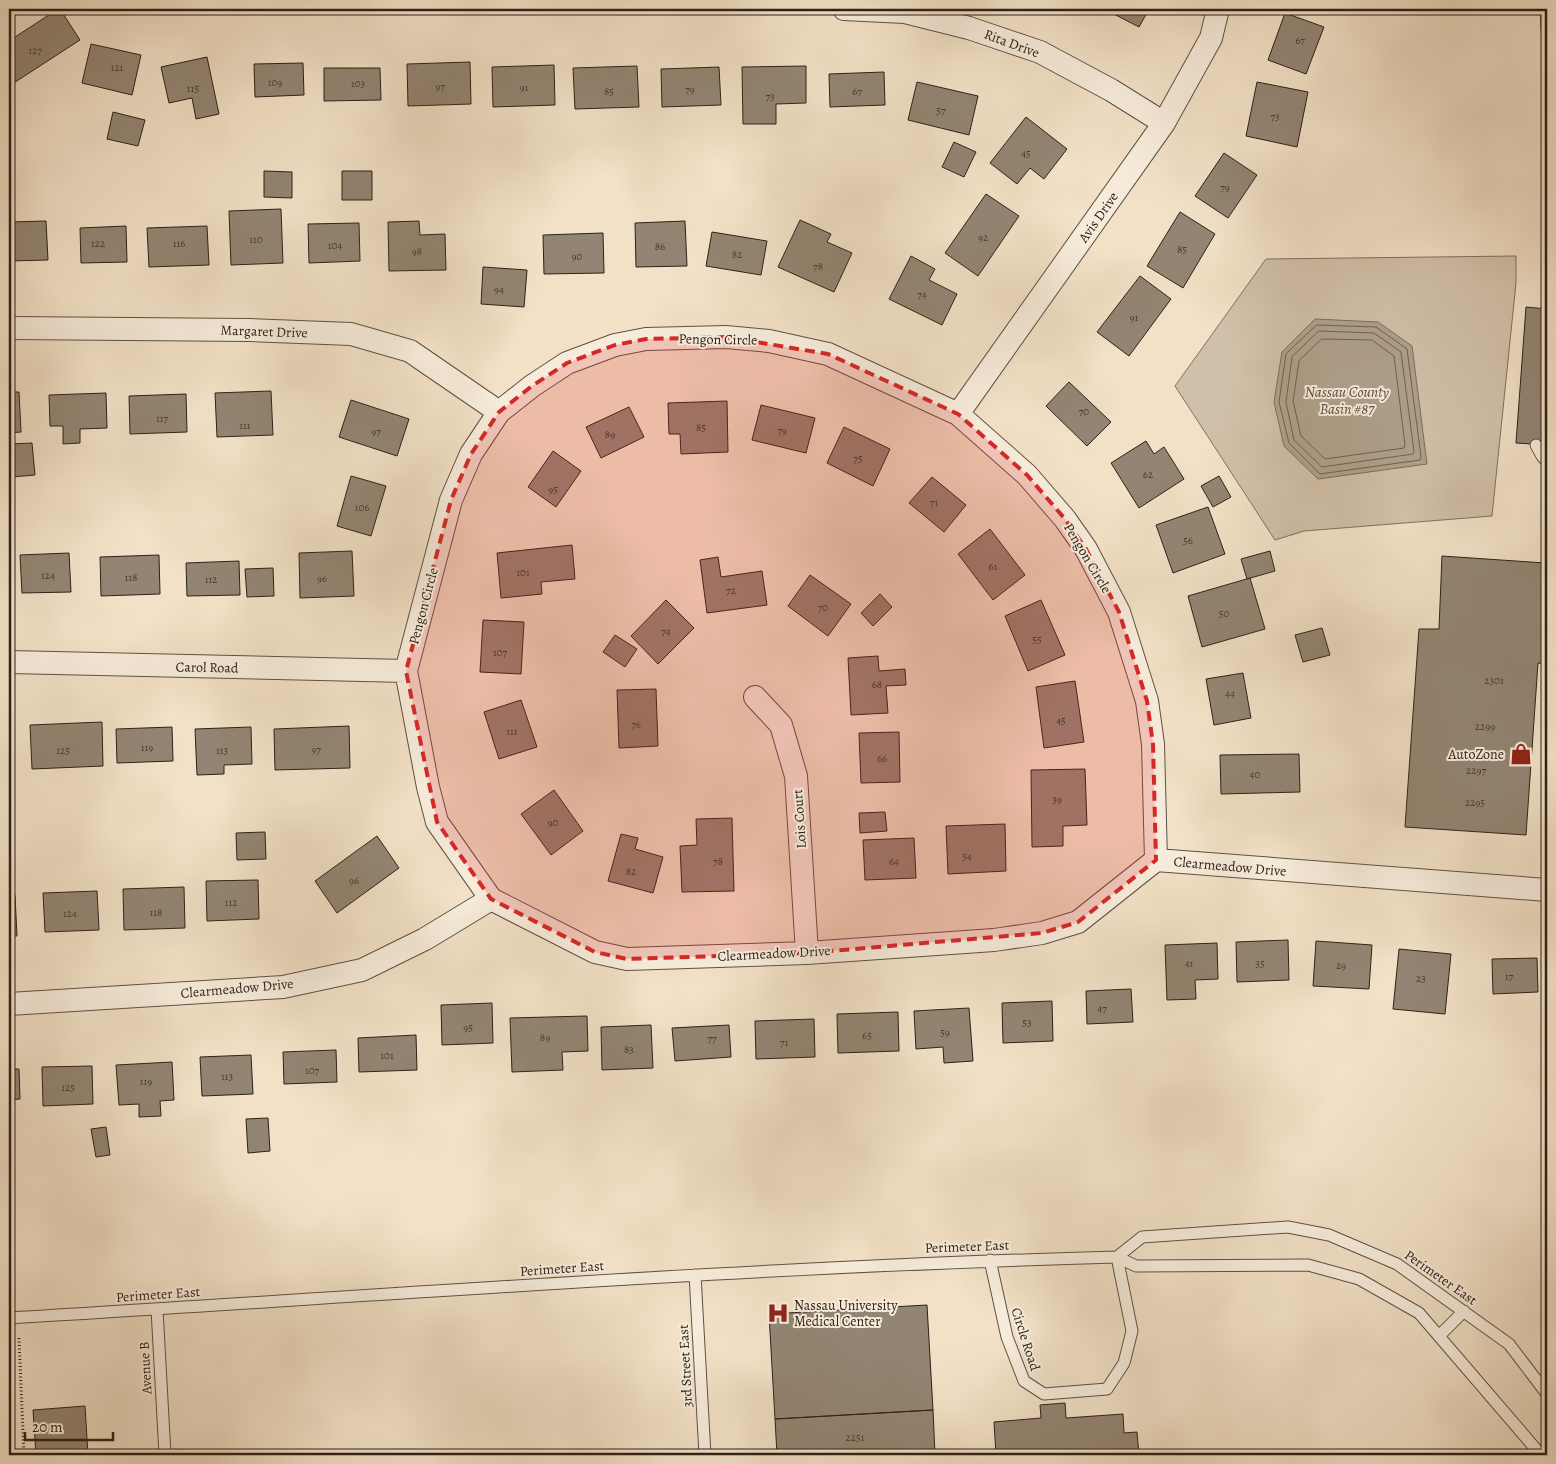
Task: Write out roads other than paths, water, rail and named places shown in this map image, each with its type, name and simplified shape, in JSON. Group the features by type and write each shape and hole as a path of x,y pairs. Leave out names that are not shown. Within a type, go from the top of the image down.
{"street":[{"name":"Rita Drive","path":"844,9 905,12 969,28 1040,52 1111,90 1164,123"},
{"name":"Avis Drive","path":"958,414 1164,123 1211,38 1218,9"},
{"name":"Margaret Drive","path":"9,328 250,330 351,334 410,351 499,412"},
{"name":"Pengon Circle","path":"491,899 437,822 428,787 406,671 451,500 471,454 499,412 532,386 567,363 615,345 646,339 726,336 769,341 828,354 958,414 1027,475 1065,519 1086,549 1119,612 1146,702 1153,744 1156,860"},
{"name":"Carol Road","path":"9,662 406,671"},
{"name":"Lois Court","path":"755,697 781,725 796,776 807,952"},
{"name":"Clearmeadow Drive","path":"9,1004 282,987 353,972 362,970 425,939 491,899 595,952 628,959 807,952 994,940 1042,933 1078,922 1156,860 1547,890"}],"lane":[{"path":"1546,9 1547,30"},
{"path":"1536,445 1547,462"},
{"name":"Perimeter East","path":"1118,1257 1142,1237 1288,1227 1329,1235 1397,1264 1464,1311 1509,1344 1547,1394"},
{"name":"Circle Road","path":"990,1260 1007,1337 1024,1381 1044,1394 1107,1389 1124,1363 1132,1331 1118,1257"},
{"name":"Perimeter East","path":"13,1318 695,1274 990,1260 1118,1257 1136,1266 1308,1265 1359,1279 1419,1313 1541,1455"},
{"name":"3rd Street East","path":"695,1274 705,1455"},
{"name":"Avenue B","path":"157,1309 165,1455"},
{"path":"1438,1336 1464,1311"}],"water":[{"name":"Nassau County Basin #87","path":"1315,319 1378,322 1412,346 1427,464 1318,479 1284,446 1274,402 1282,352"}],"place":[{"name":"AutoZone","path":"1521,754"},
{"name":"Nassau University Medical Center","path":"778,1313"}]}
